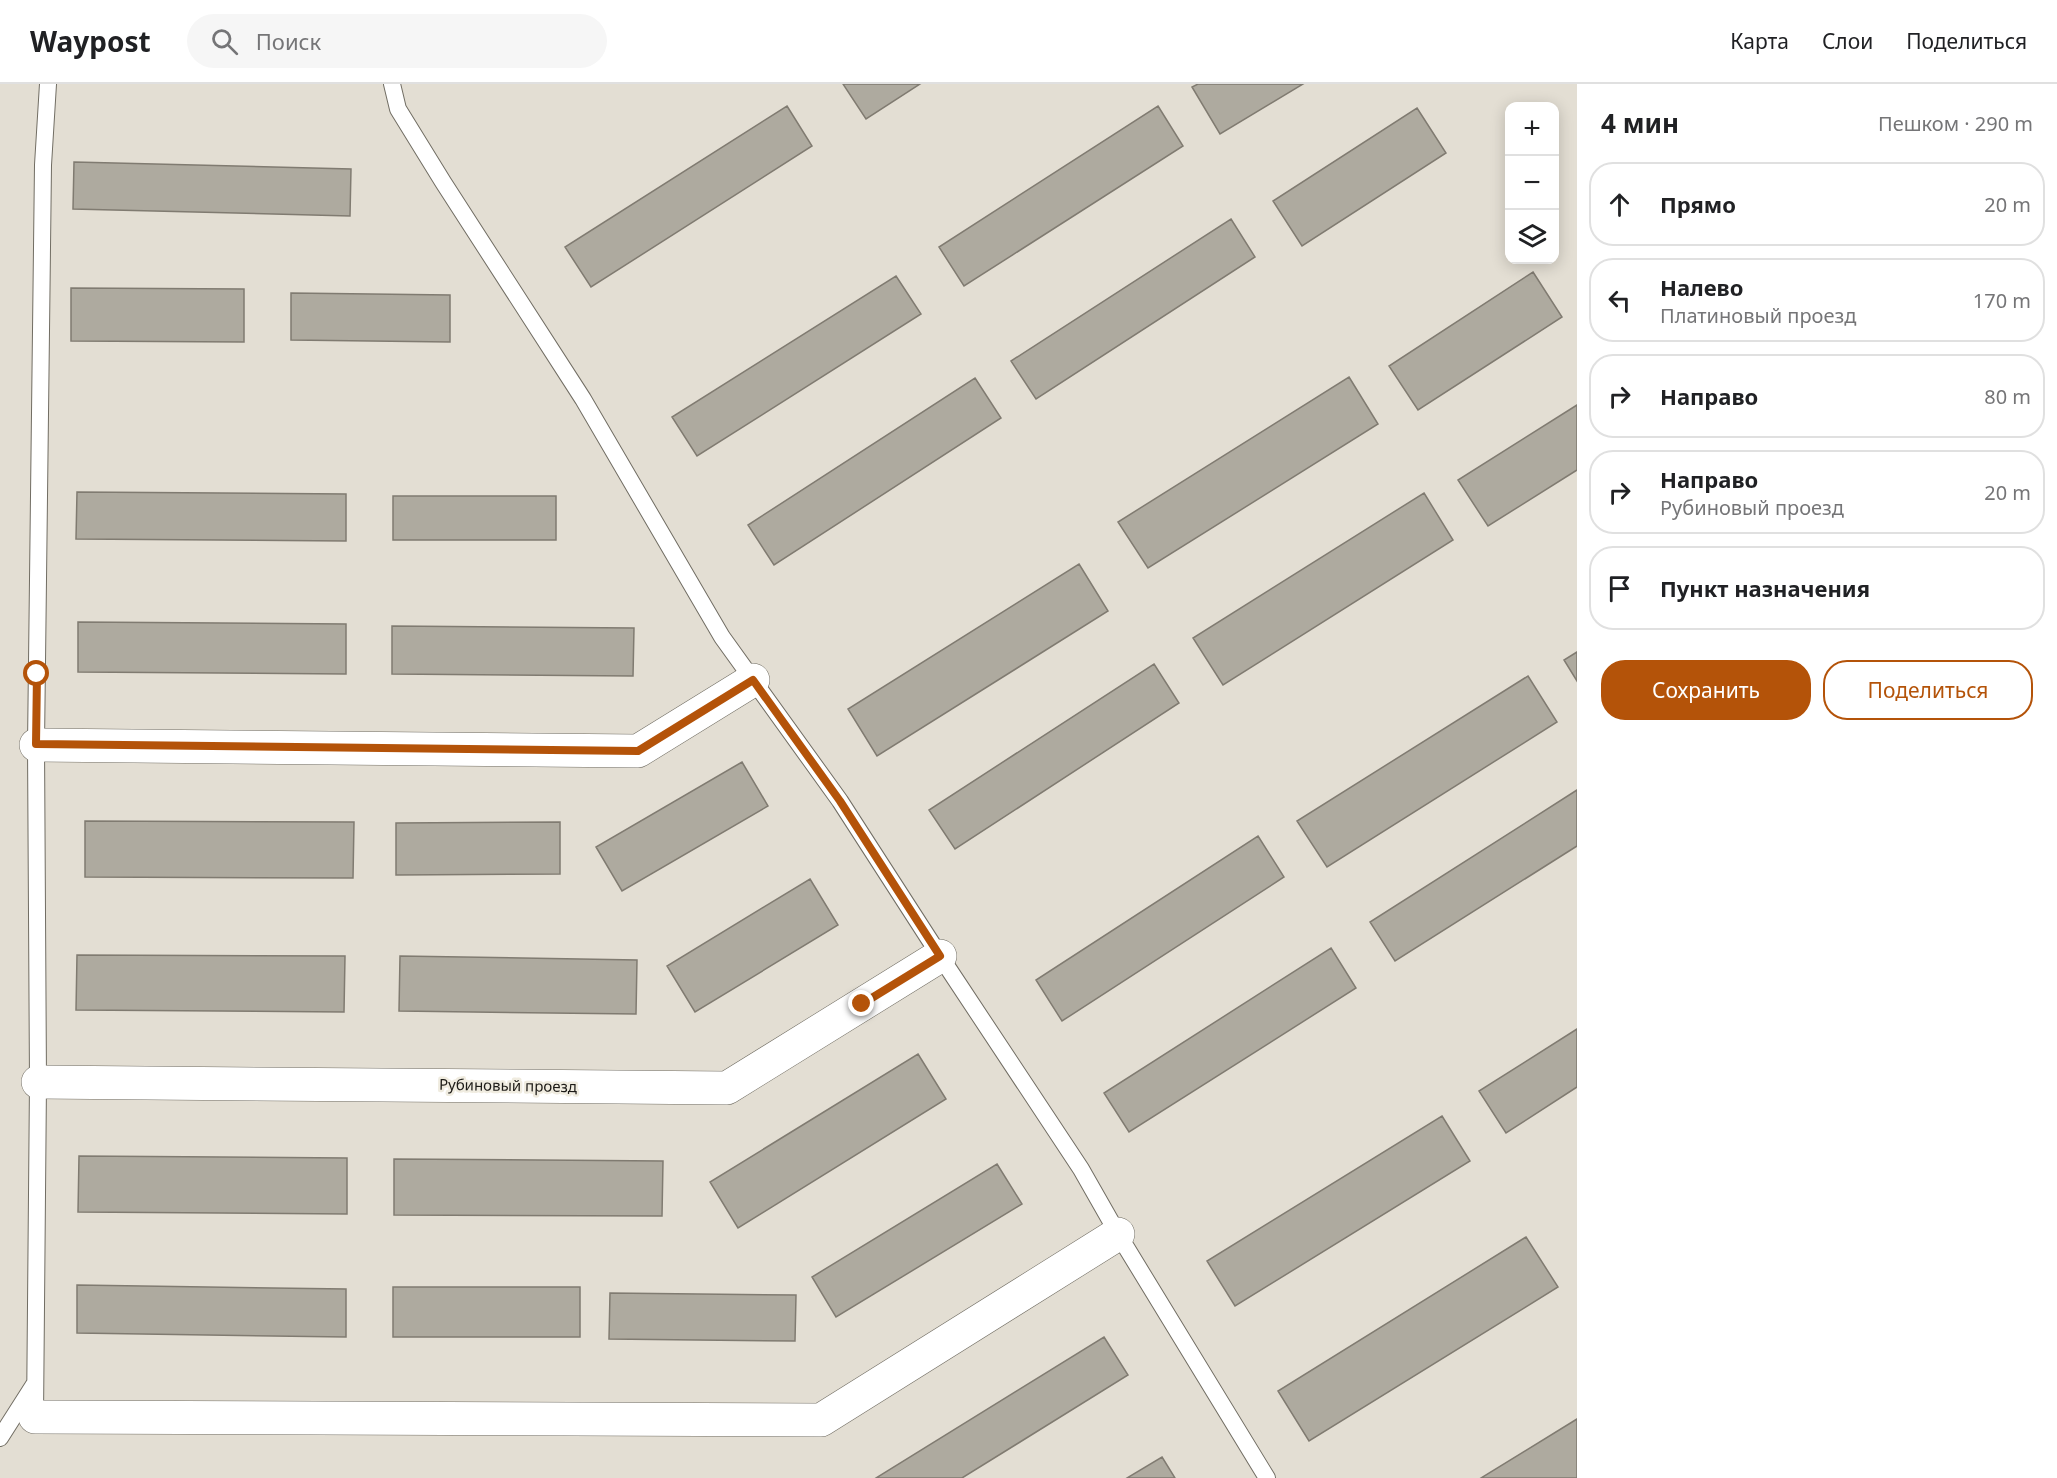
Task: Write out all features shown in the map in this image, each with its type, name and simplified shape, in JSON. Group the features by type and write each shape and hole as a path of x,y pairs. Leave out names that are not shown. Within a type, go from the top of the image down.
{"street":[{"path":"36,744 638,751 753,680"},
{"name":"Рубиновый проезд","path":"38,1082 727,1088 940,956"},
{"path":"35,1417 820,1420 1118,1234"}],"lane":[{"path":"35,1417 38,1082 36,744 42,165 48,84"},
{"path":"392,84 398,109 442,183 583,399 722,637 840,801 1082,1169 1118,1234 1267,1478"},
{"path":"0,1438 35,1383"}],"building":[{"path":"843,84 920,84 866,119"},
{"path":"1198,84 1303,84 1220,134 1192,87"},
{"path":"787,106 812,146 591,287 565,247"},
{"path":"1158,106 1183,146 964,286 939,247"},
{"path":"1417,108 1446,153 1302,246 1273,201"},
{"path":"74,162 351,169 350,216 73,209"},
{"path":"1231,219 1255,257 1036,399 1011,361"},
{"path":"1533,272 1562,317 1418,410 1389,366"},
{"path":"896,276 921,314 697,456 672,417"},
{"path":"71,288 244,289 244,342 71,341"},
{"path":"291,293 450,295 450,342 291,340"},
{"path":"1349,377 1378,424 1148,568 1118,522"},
{"path":"975,378 1001,418 774,565 748,525"},
{"path":"1577,405 1577,470 1488,526 1458,480"},
{"path":"77,492 346,494 346,541 76,539"},
{"path":"1424,493 1453,540 1223,685 1193,638"},
{"path":"393,496 556,496 556,540 393,540"},
{"path":"1079,564 1108,611 877,756 848,709"},
{"path":"78,622 346,624 346,674 78,672"},
{"path":"392,626 634,628 633,676 392,674"},
{"path":"1577,652 1577,681 1564,660"},
{"path":"1154,664 1179,703 955,849 929,810"},
{"path":"1528,676 1557,722 1327,867 1297,821"},
{"path":"742,762 768,806 622,891 596,847"},
{"path":"1577,790 1577,846 1395,961 1370,922"},
{"path":"85,821 354,822 353,878 85,877"},
{"path":"560,822 560,874 396,875 396,823"},
{"path":"1258,836 1284,877 1062,1021 1036,980"},
{"path":"810,879 838,925 695,1012 667,966"},
{"path":"1331,948 1356,988 1129,1132 1104,1093"},
{"path":"77,955 345,956 344,1012 76,1010"},
{"path":"400,956 637,960 636,1014 399,1011"},
{"path":"1577,1029 1577,1087 1506,1133 1479,1091"},
{"path":"918,1054 946,1099 738,1228 710,1182"},
{"path":"1442,1116 1470,1161 1235,1306 1207,1261"},
{"path":"79,1156 347,1158 347,1214 78,1212"},
{"path":"394,1159 663,1161 662,1216 394,1215"},
{"path":"997,1164 1022,1204 836,1317 812,1277"},
{"path":"1526,1237 1558,1287 1309,1441 1278,1391"},
{"path":"77,1285 346,1289 346,1337 77,1333"},
{"path":"393,1287 580,1287 580,1337 393,1337"},
{"path":"610,1293 796,1295 795,1341 609,1339"},
{"path":"1104,1337 1128,1375 962,1478 876,1478"},
{"path":"1577,1419 1577,1478 1481,1478"},
{"path":"1162,1457 1175,1478 1127,1478"}],"route":[{"path":"37,674 36,744 638,751 753,680 840,801 940,956 862,1004"}]}
